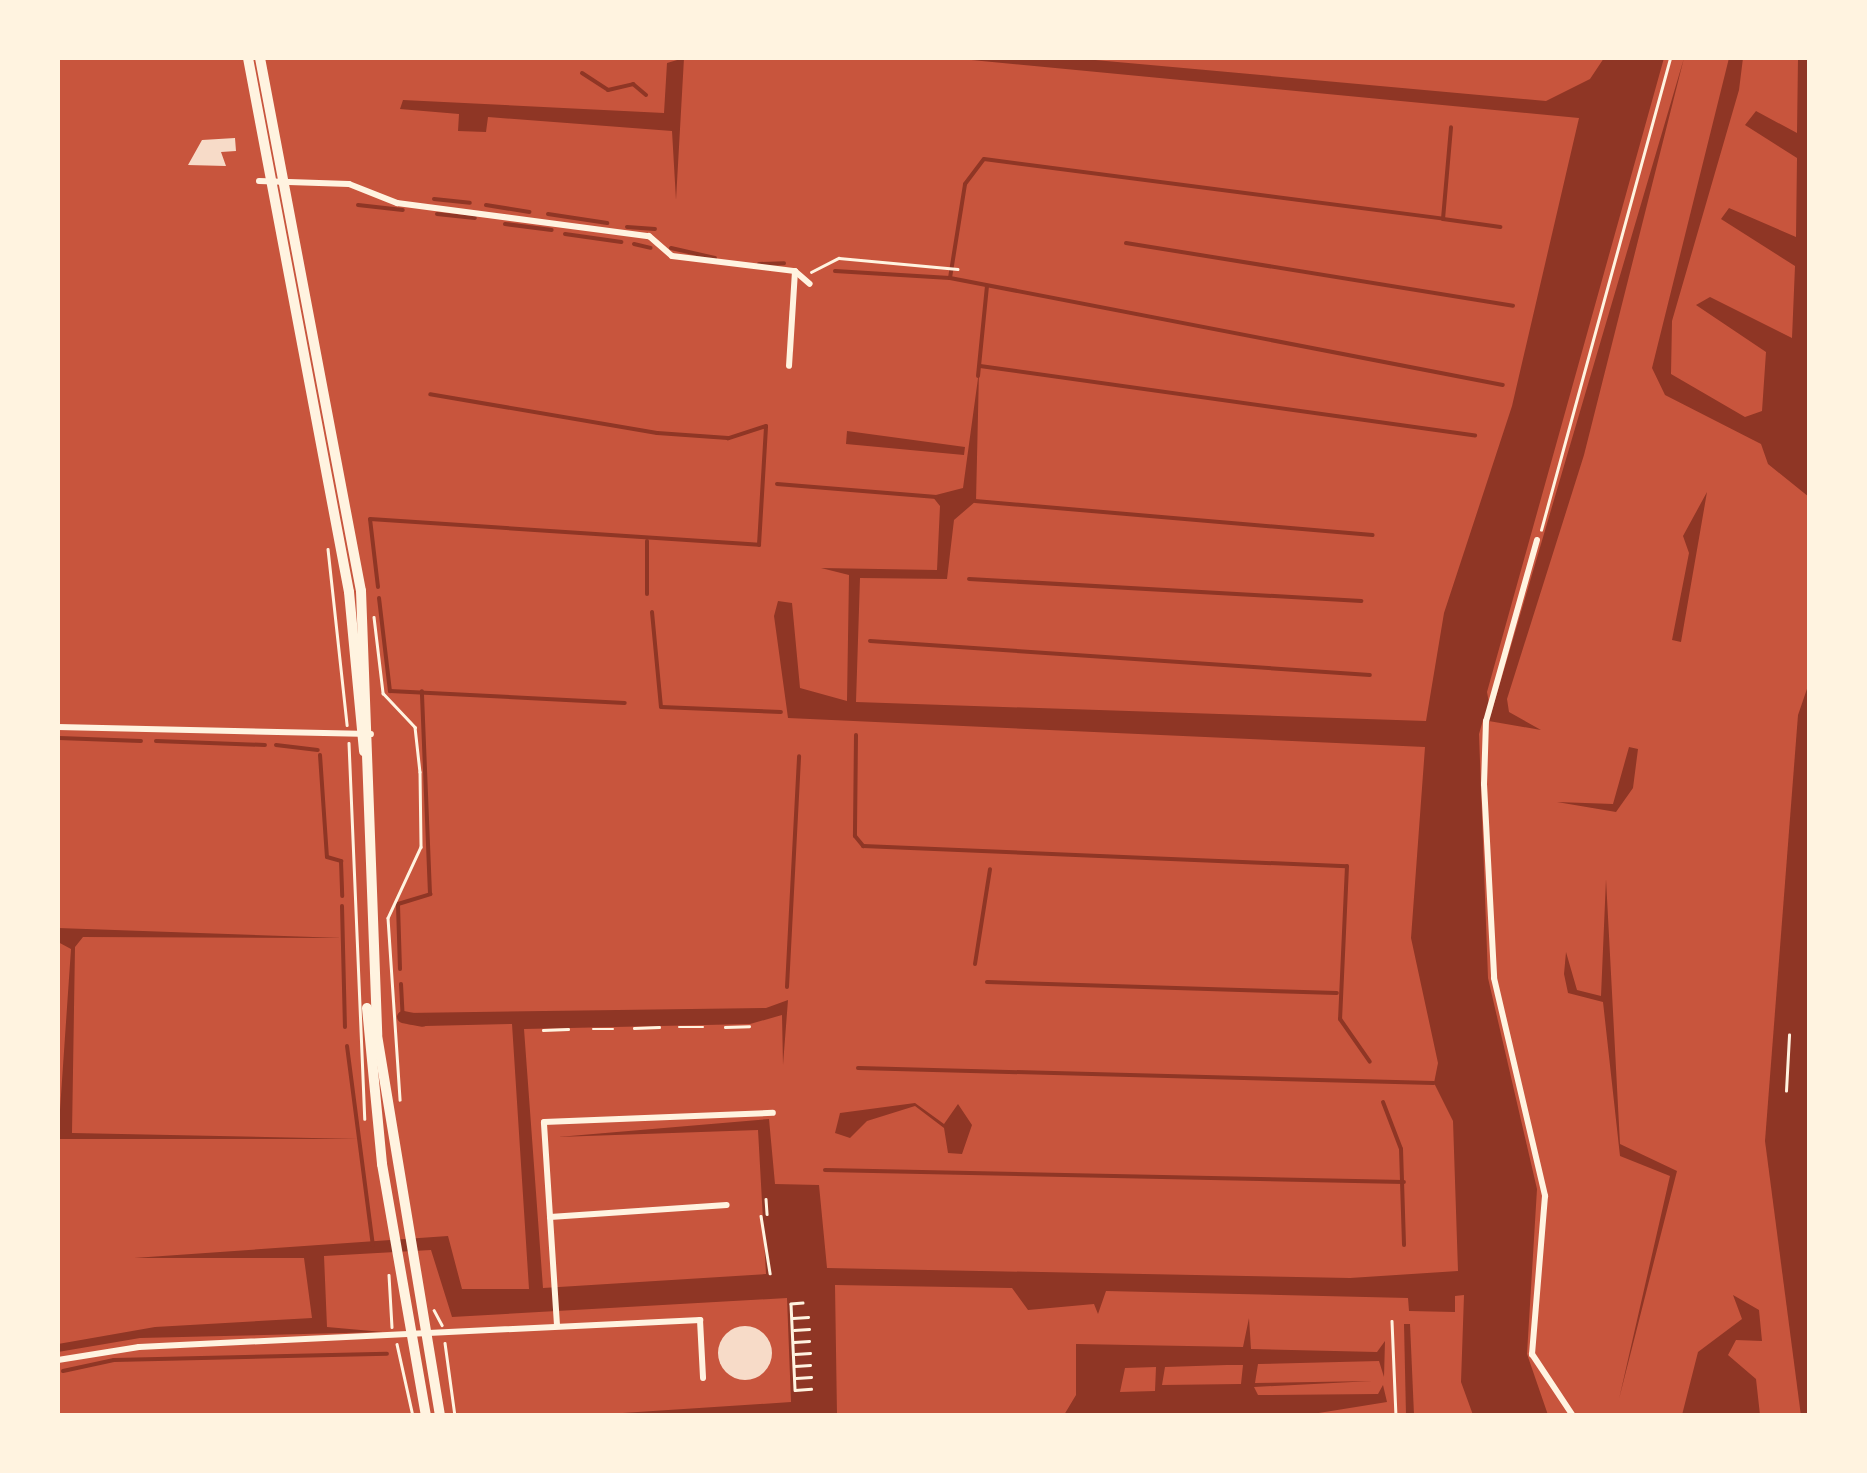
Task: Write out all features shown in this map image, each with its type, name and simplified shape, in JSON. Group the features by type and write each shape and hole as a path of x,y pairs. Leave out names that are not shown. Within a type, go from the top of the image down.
{"main road":[{"path":"248,58 349,592 367,711 373,996 440,1416"},
{"path":"260,58 270,181"},
{"path":"368,734 368,1022 394,1240 392,1255 426,1416"}],"street":[{"path":"270,181 649,236 672,256 795,272 810,284"},
{"path":"789,366 795,272"},
{"path":"1537,540 1487,717 1494,978 1545,1196 1532,1354 1573,1416"},
{"path":"58,727 368,734"},
{"path":"557,1326 544,1122 773,1112"},
{"path":"550,1216 727,1205"},
{"path":"58,1360 138,1347 395,1338 700,1320 703,1378"}],"path":[{"path":"1537,540 1670,58"},
{"path":"795,272 838,258 957,270"},
{"path":"328,546 348,735 354,994 367,1130"},
{"path":"373,607 383,693 415,728 420,772 422,847 388,918 402,1111"},
{"path":"679,1027 704,1026"},
{"path":"726,1027 750,1026"},
{"path":"634,1028 659,1028"},
{"path":"543,1030 568,1029"},
{"path":"593,1029 613,1029"},
{"path":"1786,1092 1789,1035"},
{"path":"766,1198 770,1273"},
{"path":"392,1255 395,1338 413,1416"},
{"path":"431,1292 444,1334 455,1416"},
{"path":"803,1303 791,1304 795,1390 811,1389"},
{"path":"792,1318 808,1318"},
{"path":"1392,1321 1396,1416"},
{"path":"792,1330 808,1329"},
{"path":"793,1342 809,1341"},
{"path":"793,1354 810,1353"},
{"path":"794,1366 810,1365"},
{"path":"794,1378 810,1377"}],"shaded area":[{"path":"684,58 676,200 672,131 488,117 486,132 458,131 459,114 400,109 403,100 664,113 667,63"},
{"path":"951,58 1073,58 1546,101 1590,79 1604,58 1664,58 1487,692 1491,714 1684,58 1584,455 1507,699 1509,712 1541,730 1483,720 1479,734 1488,978 1537,1189 1527,1354 1548,1415 1473,1415 1461,1382 1464,1295 1455,1296 1455,1312 1409,1311 1408,1298 1106,1291 1098,1314 1094,1304 1028,1310 1012,1288 835,1285 837,1415 592,1415 791,1402 787,1298 452,1317 431,1250 324,1256 327,1327 383,1332 140,1338 58,1352 58,1344 155,1327 312,1318 304,1258 134,1258 448,1236 462,1289 529,1289 512,1024 425,1026 407,1024 406,1013 766,1008 788,1000 783,1065 782,1015 750,1024 524,1029 543,1288 766,1274 758,1130 558,1137 769,1119 775,1184 819,1185 827,1268 1350,1278 1458,1271 1453,1121 1434,1083 1438,1063 1411,938 1425,747 788,718 774,616 778,601 792,603 800,688 847,701 849,575 821,568 937,570 940,506 932,496 963,488 979,371 976,501 954,520 947,579 860,578 856,702 1426,721 1444,613 1512,406 1579,118"},
{"path":"1729,58 1743,58 1739,90 1672,321 1671,374 1745,417 1762,411 1766,352 1696,305 1710,297 1792,338 1795,266 1721,219 1729,208 1796,237 1797,158 1745,125 1756,111 1797,133 1798,58 1809,58 1809,497 1768,464 1761,444 1665,395 1652,368"},
{"path":"847,431 965,447 964,455 846,444"},
{"path":"1707,492 1681,642 1672,640 1689,553 1683,536"},
{"path":"1809,683 1810,1415 1801,1416 1765,1141 1798,715"},
{"path":"1629,747 1638,749 1633,788 1616,812 1557,802 1613,804"},
{"path":"1606,879 1620,1144 1677,1171 1619,1399 1670,1176 1620,1156 1603,1002 1568,993 1564,974 1566,952 1577,990 1601,996"},
{"path":"58,928 343,938 83,937 75,947 72,1133 359,1139 58,1139 71,949 58,942"},
{"path":"915,1103 944,1124 958,1104 972,1125 962,1154 948,1153 944,1128 915,1106 867,1121 850,1138 835,1133 840,1113"},
{"path":"1733,1295 1759,1310 1762,1341 1736,1340 1728,1355 1756,1379 1760,1415 1682,1415 1698,1352 1742,1319"},
{"path":"1249,1318 1251,1349 1377,1352 1385,1341 1384,1377 1379,1361 1258,1364 1255,1383 1372,1381 1254,1387 1258,1395 1378,1394 1383,1385 1387,1402 1300,1416 1064,1415 1076,1395 1076,1344 1243,1347","holes":["1243,1365 1241,1384 1162,1385 1165,1367","1156,1367 1155,1391 1120,1392 1125,1368"]},
{"path":"1404,1324 1410,1324 1414,1415 1406,1415"}],"building":[{"path":"235,138 236,151 221,152 226,166 188,165 202,140"},
{"path":"745,1326 764,1334 772,1353 764,1372 745,1380 726,1372 718,1353 726,1334"}],"waterway":[{"path":"582,73 608,90 633,84 646,95"},
{"path":"835,271 950,278 965,184 984,159 1443,219 1451,127"},
{"path":"434,199 470,203"},
{"path":"358,205 403,210"},
{"path":"486,205 529,212"},
{"path":"437,214 475,218"},
{"path":"548,214 607,223"},
{"path":"1443,219 1500,227"},
{"path":"505,224 552,230"},
{"path":"627,227 655,229"},
{"path":"565,234 621,242"},
{"path":"1126,243 1513,306"},
{"path":"634,244 651,248"},
{"path":"671,248 715,258"},
{"path":"759,264 784,263"},
{"path":"950,278 1503,385"},
{"path":"978,376 987,286"},
{"path":"980,366 1475,436"},
{"path":"378,587 370,519 759,545 766,426 728,438 657,433 430,394"},
{"path":"777,484 936,497"},
{"path":"975,501 1373,535"},
{"path":"647,541 647,594"},
{"path":"969,579 1361,601"},
{"path":"379,598 390,691 625,703"},
{"path":"652,612 661,707 781,712"},
{"path":"870,641 1370,675"},
{"path":"400,969 398,904 430,894 422,691"},
{"path":"856,735 855,836 863,846 1347,866 1340,1019 1370,1062"},
{"path":"59,738 141,741"},
{"path":"156,741 265,745"},
{"path":"276,745 318,750"},
{"path":"320,755 327,857 341,861 342,896"},
{"path":"787,987 799,756"},
{"path":"975,964 990,869"},
{"path":"342,906 345,1027"},
{"path":"987,982 1337,993"},
{"path":"401,984 403,1017"},
{"path":"403,1017 423,1021"},
{"path":"347,1046 373,1245"},
{"path":"858,1068 1434,1083"},
{"path":"1383,1102 1401,1149 1404,1245"},
{"path":"825,1170 1404,1182"},
{"path":"63,1371 114,1360 387,1354"}]}
